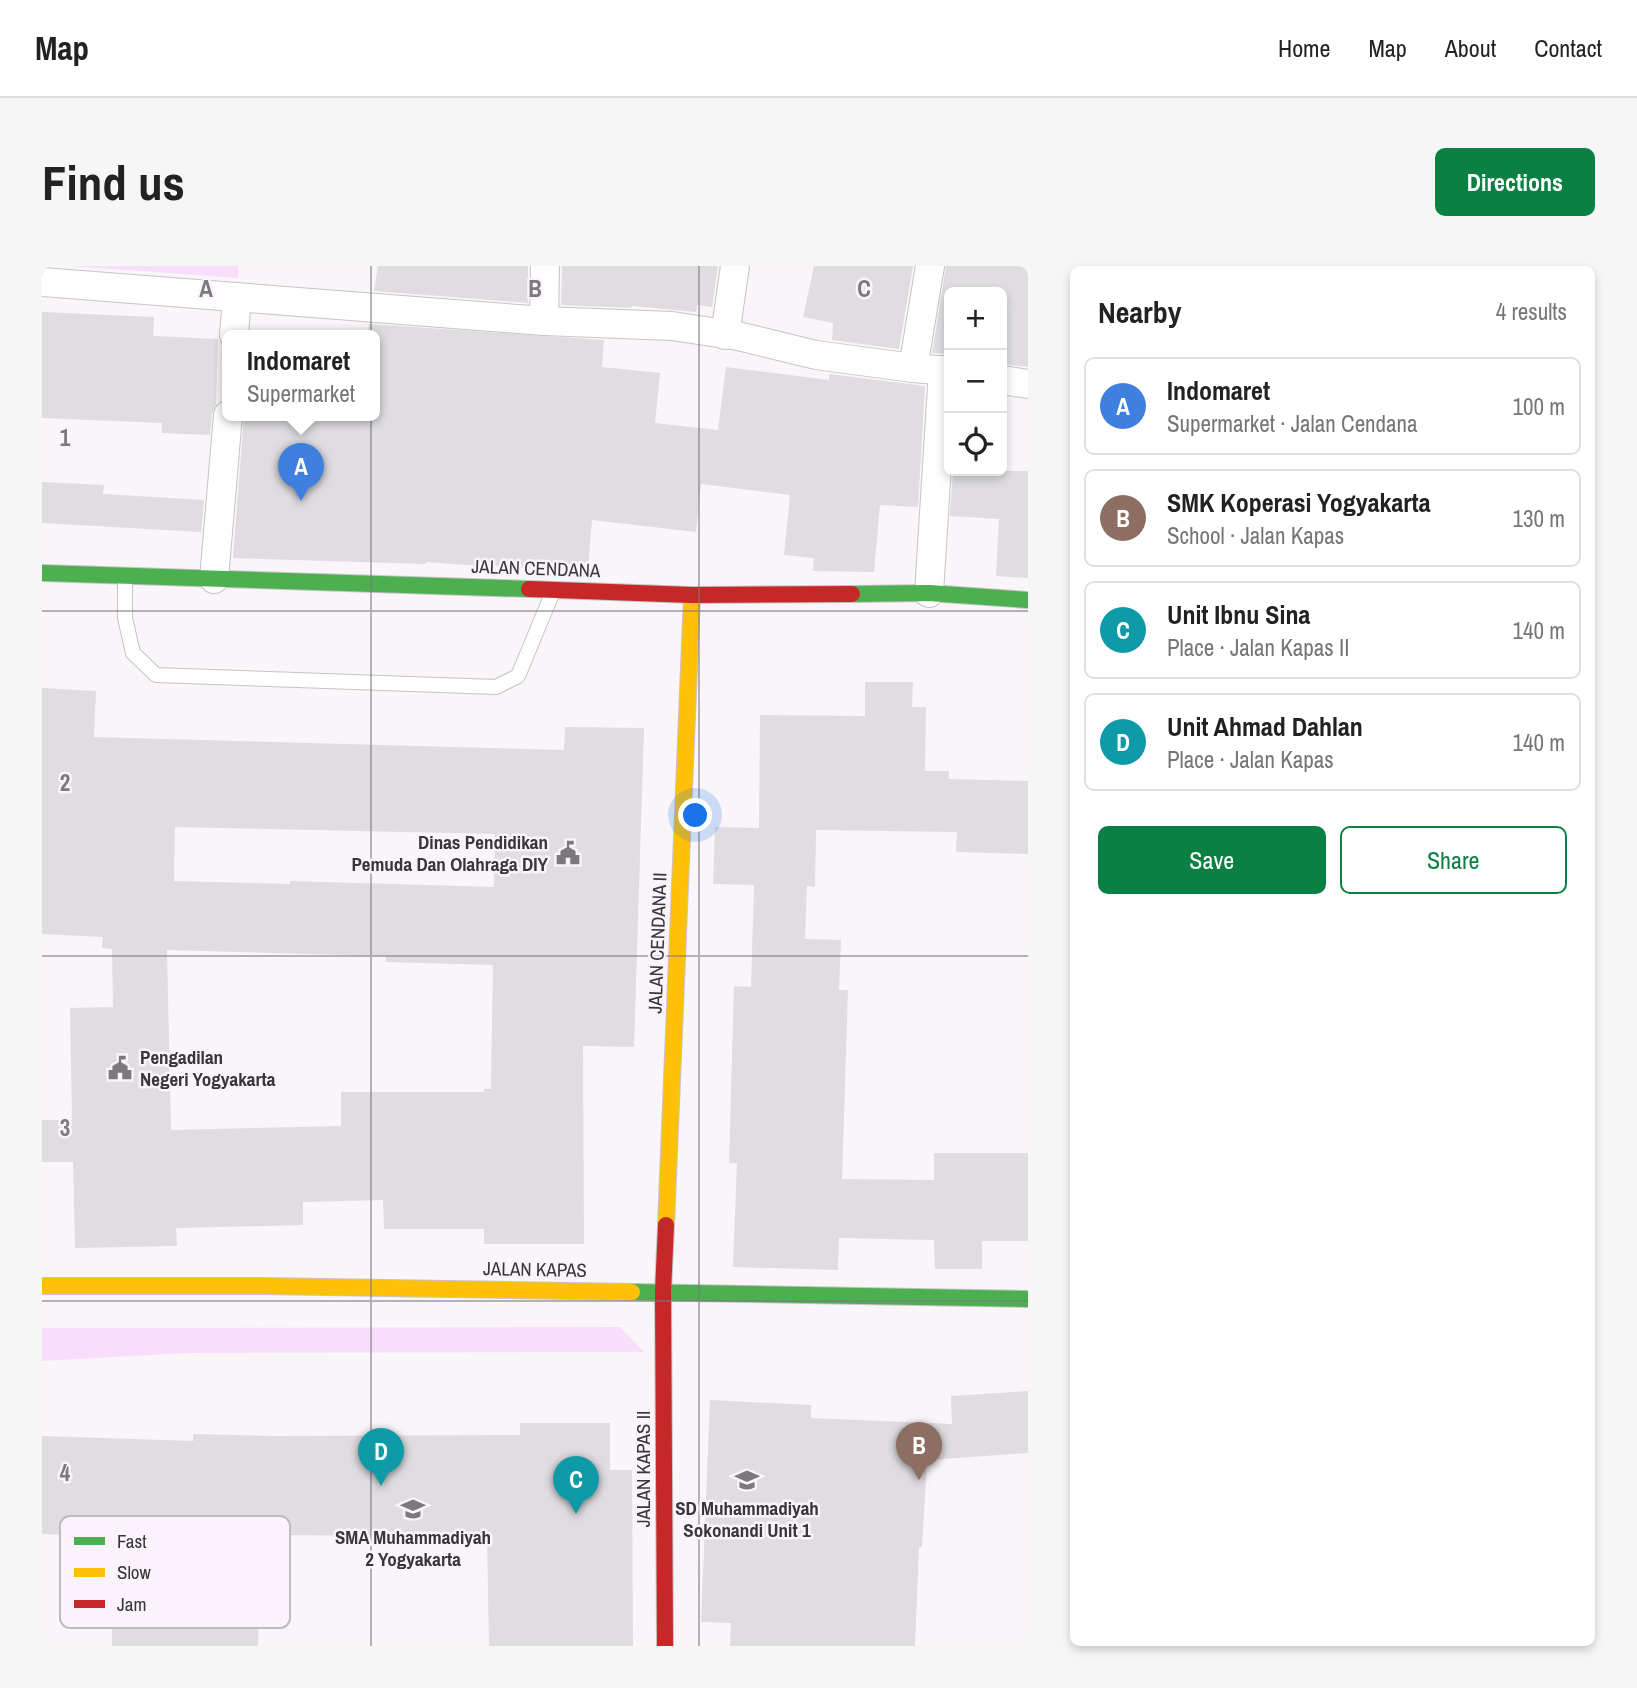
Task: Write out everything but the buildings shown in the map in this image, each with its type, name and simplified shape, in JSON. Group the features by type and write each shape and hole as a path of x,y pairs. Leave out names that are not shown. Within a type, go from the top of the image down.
{"street":[{"path":"544,321 545,266"},
{"path":"725,335 735,266"},
{"path":"913,368 930,266"},
{"path":"42,282 544,321 672,326 816,355 944,370"},
{"path":"234,330 237,297"},
{"path":"1007,381 1028,384"},
{"path":"929,593 944,396"},
{"path":"214,579 227,421"},
{"name":"JALAN CENDANA","path":"42,573 692,595 929,593 1028,600"},
{"name":"JALAN CENDANA II","path":"663,1293 692,595"},
{"name":"JALAN KAPAS","path":"42,1286 263,1286 1028,1299"},
{"name":"JALAN KAPAS II","path":"663,1293 665,1646"}],"lane":[{"path":"125,576 125,618 133,653 156,675 496,687 518,676 554,590"}],"shaded area":[{"path":"71,266 238,266 238,278"},
{"path":"620,1327 644,1352 187,1353 42,1361 42,1328"}],"traffic: fast":[{"path":"42,573 529,589"},
{"path":"852,594 929,593 1028,600"},
{"path":"632,1292 1028,1299"}],"traffic: slow":[{"path":"666,1225 692,595"},
{"path":"42,1286 263,1286 632,1292"}],"traffic: jam":[{"path":"529,589 692,595 852,594"},
{"path":"665,1646 663,1292 666,1225"}],"place":[{"name":"Indomaret","path":"301,501"},
{"name":"Dinas Pendidikan Pemuda Dan Olahraga DIY","path":"568,853"},
{"name":"Pengadilan Negeri Yogyakarta","path":"120,1068"},
{"name":"SD Muhammadiyah Sokonandi Unit 1","path":"747,1480"},
{"name":"SMK Koperasi Yogyakarta","path":"919,1480"},
{"name":"Unit Ahmad Dahlan","path":"381,1486"},
{"name":"SMA Muhammadiyah 2 Yogyakarta","path":"413,1509"},
{"name":"Unit Ibnu Sina","path":"576,1514"}]}
